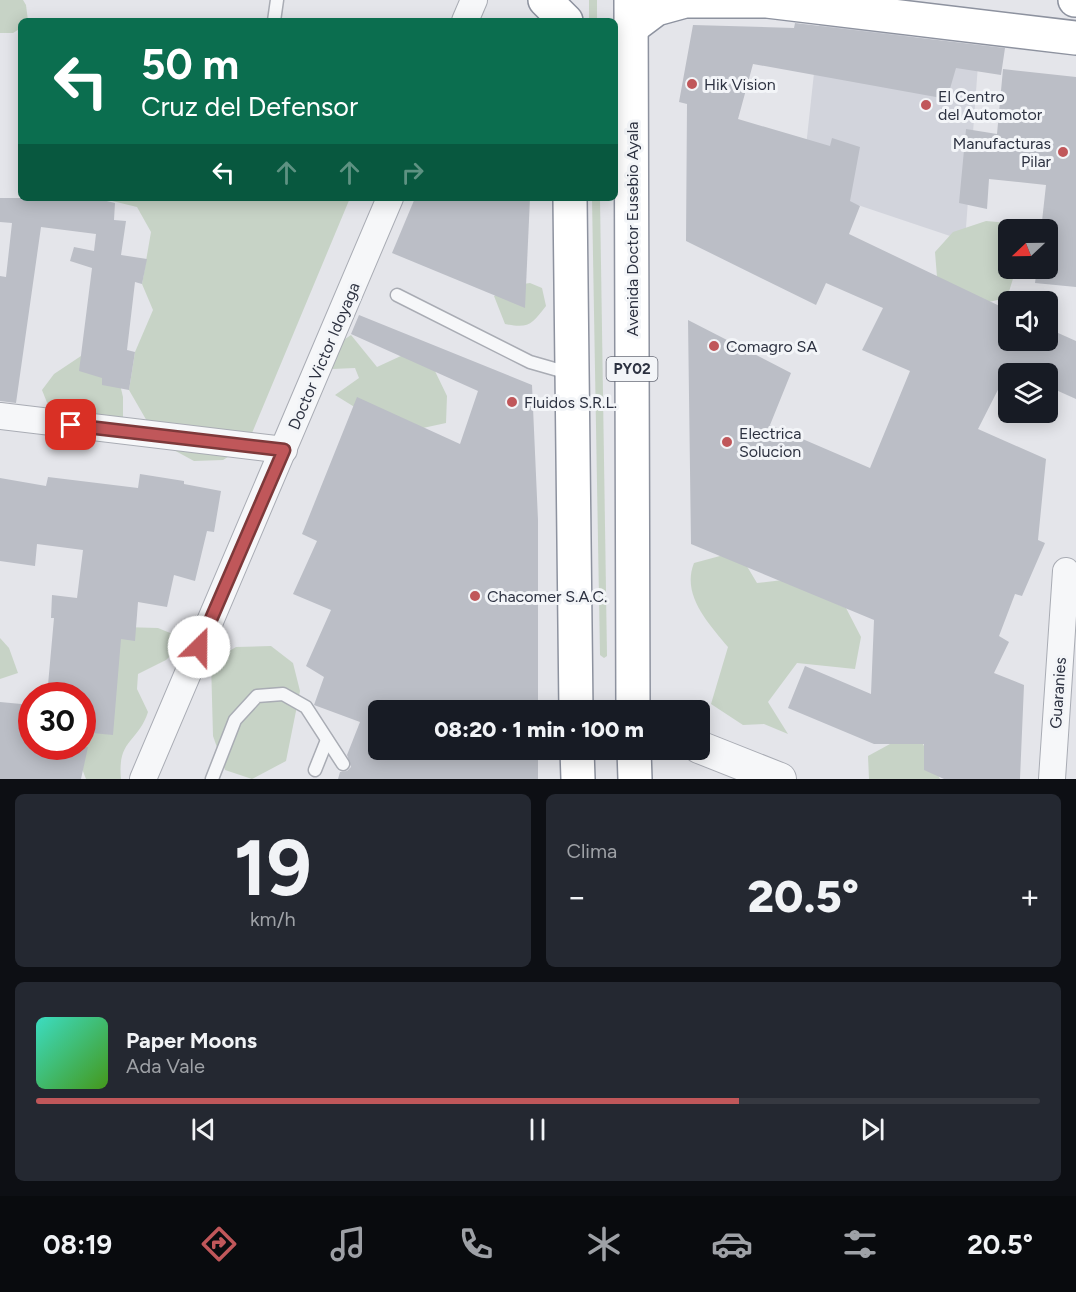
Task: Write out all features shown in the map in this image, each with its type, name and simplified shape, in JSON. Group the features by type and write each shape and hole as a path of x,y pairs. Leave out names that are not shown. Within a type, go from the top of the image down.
{"highway":[{"path":"545,0 563,18"},
{"path":"566,0 566,18"},
{"path":"913,0 1076,21"},
{"path":"631,14 685,1 767,1 1076,39"},
{"name":"Avenida Doctor Eusebio Ayala","path":"631,14 633,700"},
{"path":"570,201 576,700"},
{"path":"577,760 578,779"},
{"path":"634,760 635,779"}],"street":[{"path":"466,18 474,0"},
{"name":"Doctor Victor Idoyaga","path":"143,779 389,201"},
{"path":"0,416 284,450"},
{"name":"Guaranies","path":"1052,779 1066,571"},
{"path":"710,751 780,779"}],"lane":[{"path":"274,18 277,0"},
{"path":"397,295 530,362 573,374"},
{"path":"212,779 236,720 257,696 283,694 306,707 343,764"},
{"path":"315,770 327,740"}],"shaded area":[{"path":"820,18 979,51 965,241 831,196 803,174"}],"green space":[{"path":"0,0 23,0 28,18 18,18 18,30 13,33 0,33"},
{"path":"589,0 597,0 597,18 589,18"},
{"path":"112,201 349,201 247,445 223,460 194,461 159,442 129,390 135,352 153,310 142,284 151,232 137,207"},
{"path":"592,201 600,201 607,656 604,658 600,655"},
{"path":"986,221 998,222 998,279 1013,279 1009,291 998,291 998,300 956,309 937,277 935,252 953,232"},
{"path":"530,283 542,288 546,306 529,324 520,326 505,324 494,296 509,286"},
{"path":"351,335 377,367 403,355 434,369 447,396 446,423 409,431 361,411 335,395 359,378 355,368 332,369 336,345"},
{"path":"81,356 117,372 123,397 123,418 52,415 42,390 54,374"},
{"path":"720,556 742,558 757,583 783,580 846,608 861,637 855,669 797,663 768,702 788,734 764,724 743,725 711,704 728,647 699,608 691,586 691,575 694,563"},
{"path":"123,627 158,628 175,635 177,649 166,660 138,674 137,689 148,712 139,730 125,748 122,756 121,779 86,779 79,760 96,760 96,694"},
{"path":"0,638 9,648 18,673 0,679"},
{"path":"271,646 293,663 300,691 286,761 252,779 225,770 213,736 211,662 236,647"},
{"path":"890,744 923,744 940,779 869,779 868,756"}],"building":[{"path":"795,23 1005,48 1001,75 956,68 947,99 753,64 738,119 830,146 832,138 860,147 850,201 860,206 849,234 998,305 998,351 1058,351 1058,333 1076,341 1076,399 1058,391 1058,363 998,363 998,390 978,429 1046,459 1038,540 1045,543 1022,596 1015,594 999,636 1009,642 994,673 1024,685 1020,779 944,779 924,770 924,744 874,744 788,708 805,666 871,694 874,620 691,544 688,320 791,373 770,425 870,468 910,371 862,350 883,308 826,283 816,305 686,241 687,104 679,102 693,25 794,28"},
{"path":"1003,69 1076,77 1076,287 1035,283 1036,279 1058,279 1058,219 1042,219 1046,185 989,179 987,209 959,203 966,129 997,134"},
{"path":"0,198 18,198 18,201 107,201 115,203 114,220 126,221 121,255 147,259 142,284 135,282 127,350 135,352 129,390 102,385 102,378 79,371 92,268 70,261 74,247 94,251 96,234 41,227 16,403 0,401 0,276 6,277 12,223 0,222"},
{"path":"414,201 530,201 525,308 392,253"},
{"path":"359,315 532,385 538,520 538,700 368,700 368,760 538,760 538,779 338,779 340,772 347,771 351,767 347,755 360,722 314,705 324,677 306,666 331,610 293,594 317,541 302,534 357,397 460,444 478,391 351,334"},
{"path":"140,474 184,481 184,484 221,491 214,532 207,531 195,581 174,575 167,607 138,602 135,641 121,639 113,735 96,733 96,682 48,682 54,618 51,618 52,595 77,598 83,550 37,544 35,566 0,561 0,478 46,486 48,477 138,488"},
{"path":"0,702 18,704 18,760 85,760 81,779 0,779"}],"place":[{"name":"Hik Vision","path":"692,84"},
{"name":"El Centro del Automotor","path":"926,105"},
{"name":"Manufacturas Pilar","path":"1063,152"},
{"name":"Comagro SA","path":"714,346"},
{"name":"Fluidos S.R.L.","path":"512,402"},
{"name":"Electrica Solucion","path":"727,442"},
{"name":"Chacomer S.A.C.","path":"475,596"}],"route":[{"path":"71,425 284,450 199,647"}]}
